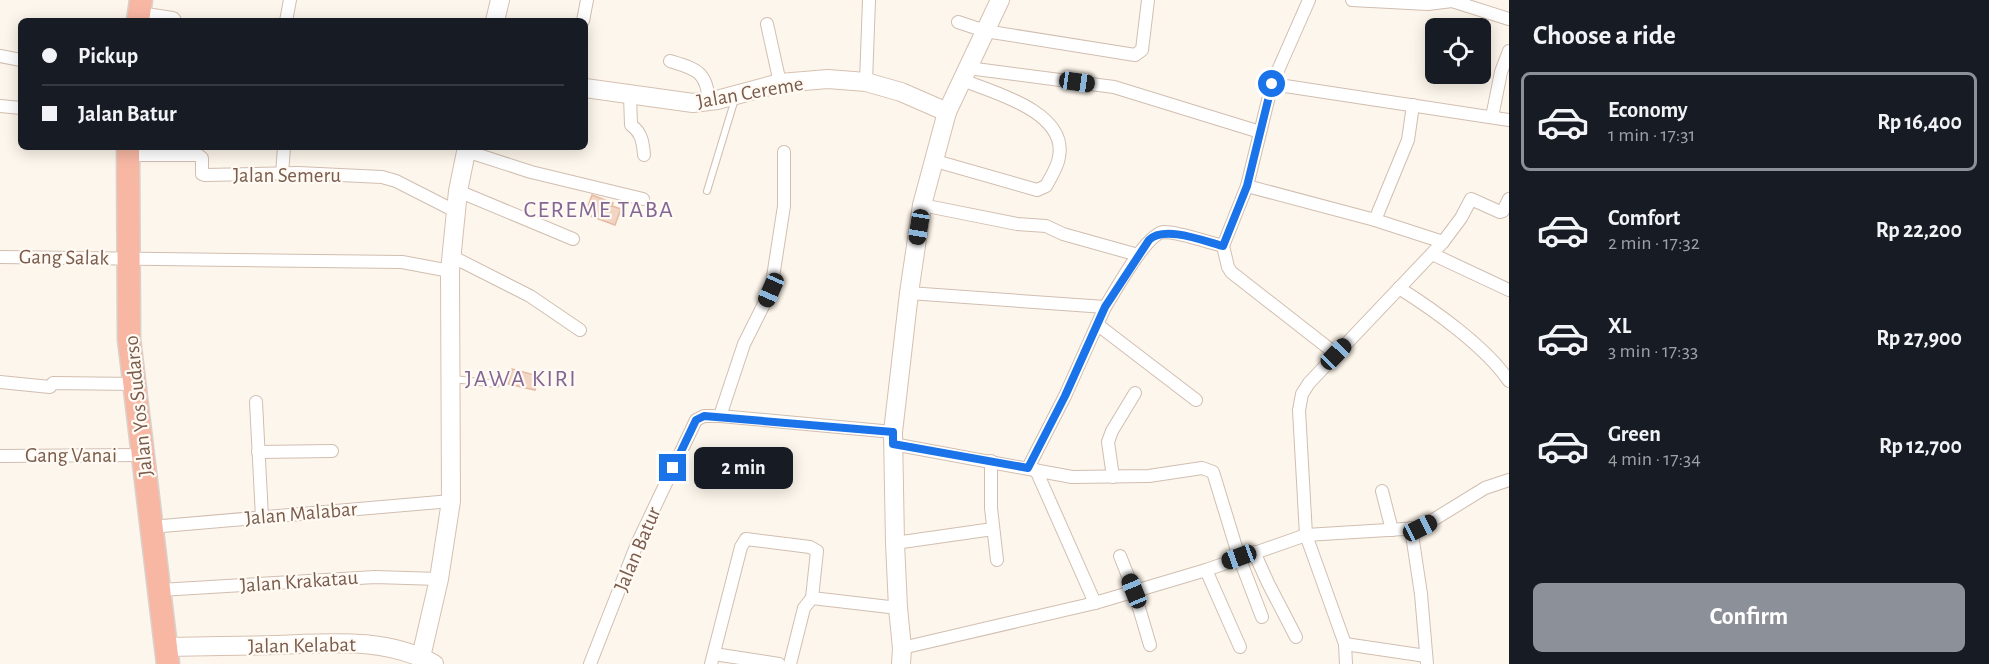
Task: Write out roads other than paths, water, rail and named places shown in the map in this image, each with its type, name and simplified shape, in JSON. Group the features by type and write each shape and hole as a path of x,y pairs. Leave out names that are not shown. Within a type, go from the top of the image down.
{"highway":[{"name":"Jalan Yos Sudarso","path":"128,151 129,339 167,656"}],"street":[{"path":"287,18 290,0"},
{"path":"496,18 500,0"},
{"path":"584,18 587,0"},
{"path":"866,82 869,0"},
{"path":"1000,0 947,112 932,160 922,205 909,293 893,438 898,608 902,656 1206,570 1306,535 1420,528 1485,488 1509,480"},
{"path":"958,22 985,31 1135,55 1142,50 1148,0"},
{"path":"1309,0 1272,84 1247,186 1223,246 1231,272 1336,354"},
{"path":"1352,0 1428,4 1456,2 1509,19"},
{"path":"139,12 161,18"},
{"path":"767,24 780,83"},
{"path":"1492,117 1501,72 1509,51"},
{"path":"0,56 18,59"},
{"path":"670,61 693,68 701,74 708,85 710,102"},
{"path":"965,74 1114,87 1260,132"},
{"path":"932,160 1037,190 1046,186 1059,157 1057,135 1043,116 965,74"},
{"name":"Jalan Cereme","path":"588,88 685,103 710,102 780,83 828,79 866,82 901,92 947,112"},
{"path":"1272,84 1509,120"},
{"path":"630,95 631,125 636,128 643,139 644,155"},
{"path":"1375,220 1408,140 1413,105"},
{"path":"0,106 18,108"},
{"path":"282,174 284,150"},
{"path":"427,660 451,501 450,263 455,211 467,150"},
{"path":"470,150 531,172 643,199"},
{"name":"Jalan Semeru","path":"128,151 198,155 202,158 202,174 205,175 282,174 389,178 455,211"},
{"path":"720,416 744,344 771,290 784,206 784,152"},
{"path":"1247,186 1375,220 1443,242"},
{"path":"458,191 573,239"},
{"path":"1346,664 1345,644 1306,535 1300,401 1310,383 1336,354 1443,242 1461,218 1471,199 1500,212 1509,199"},
{"path":"922,205 1011,223 1046,226 1063,234 1138,255"},
{"path":"1095,603 1032,469 1105,307 1138,255 1154,236 1165,232 1223,246"},
{"path":"1432,254 1509,290"},
{"name":"Gang Salak","path":"0,257 450,263 524,293 580,330"},
{"path":"1399,288 1435,312 1491,358 1509,381"},
{"path":"909,293 1105,307"},
{"path":"1098,324 1196,400"},
{"path":"0,382 50,387 53,383 135,384"},
{"path":"1113,477 1108,442 1112,431 1135,393"},
{"path":"256,402 262,517"},
{"name":"Jalan Batur","path":"590,664 637,544 696,420 704,416 720,416 893,438 1072,477 1149,476 1202,468 1213,472 1239,557"},
{"path":"258,452 332,451"},
{"name":"Gang Vanai","path":"0,456 142,455"},
{"path":"991,461 991,508 997,560"},
{"path":"1382,491 1392,530"},
{"name":"Jalan Malabar","path":"151,527 451,501"},
{"path":"1345,644 1426,660 1421,594 1412,528"},
{"path":"896,543 993,529"},
{"path":"779,664 712,659 741,547 746,539 810,547 817,551 812,598 804,608 790,664"},
{"path":"1254,552 1296,637"},
{"path":"1120,556 1134,591 1150,645"},
{"path":"1239,557 1262,617"},
{"path":"1206,570 1240,646"},
{"name":"Jalan Krakatau","path":"160,590 375,577 439,579"},
{"path":"812,598 898,608"},
{"name":"Jalan Kelabat","path":"167,656 337,643 382,645 401,649 427,660"}],"lane":[{"path":"706,191 736,95"},
{"path":"450,379 496,384"}],"district":[{"name":"CEREME TABA","path":"599,209"},
{"name":"JAWA KIRI","path":"521,378"}]}
